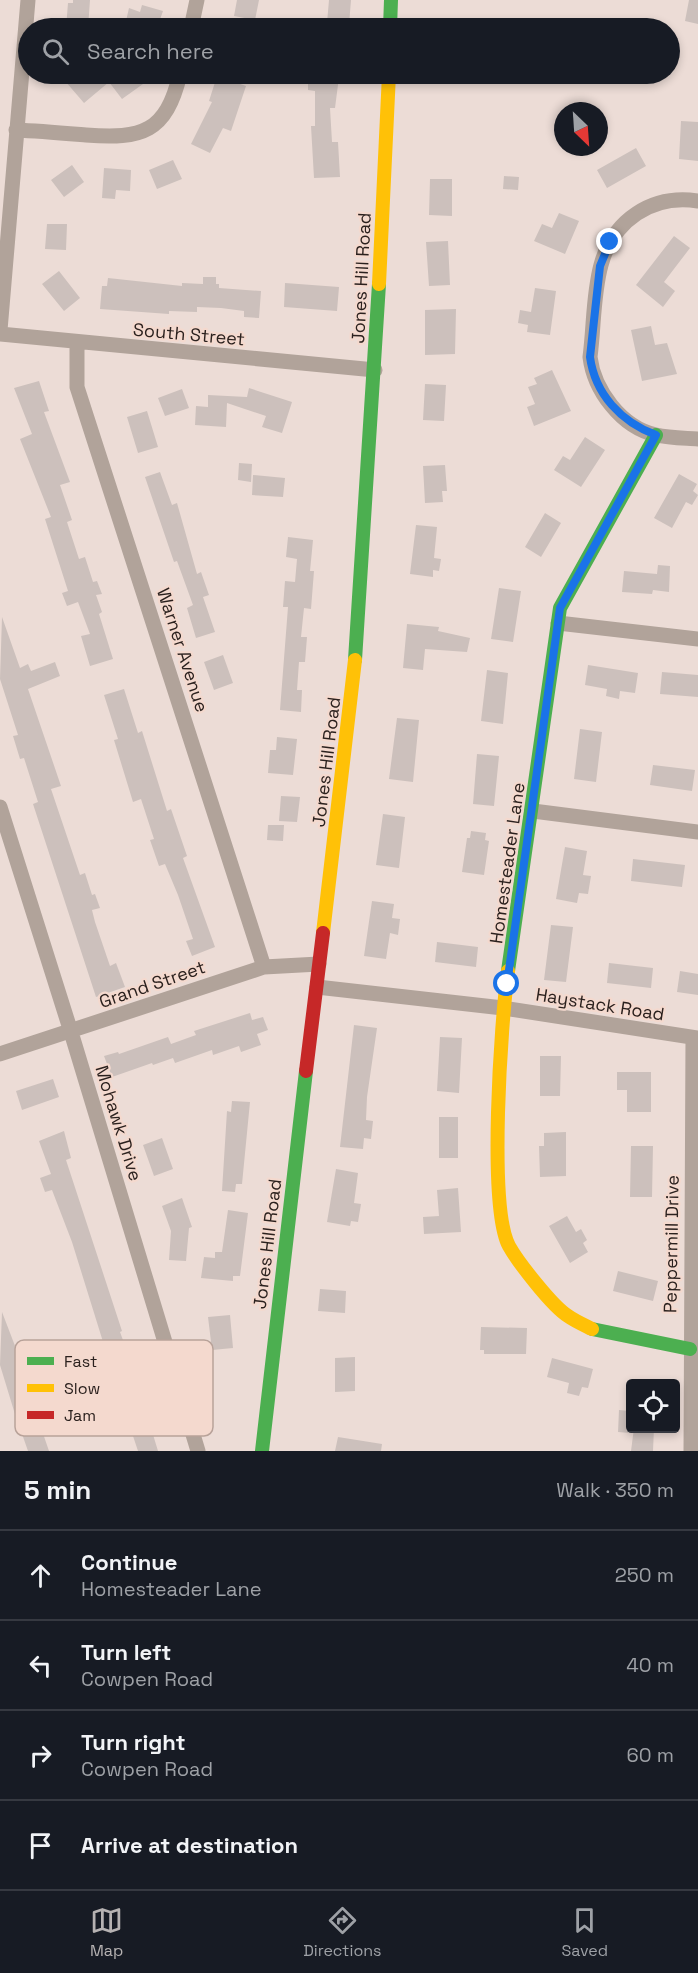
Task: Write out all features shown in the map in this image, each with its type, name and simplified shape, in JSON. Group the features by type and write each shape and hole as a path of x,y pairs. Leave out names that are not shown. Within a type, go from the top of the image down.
{"main road":[{"path":"390,18 391,0"},
{"name":"Jones Hill Road","path":"262,1451 275,1326 353,691 375,370 389,84"},
{"name":"Homesteader Lane","path":"656,435 567,592 558,623 533,811 503,1008 498,1175 504,1232 510,1246 552,1302 581,1325 690,1349"}],"street":[{"path":"26,18 28,0"},
{"path":"193,18 197,0"},
{"path":"0,330 20,84"},
{"path":"16,130 119,137 138,135 154,126 167,111 176,84"},
{"path":"698,201 669,200 635,213 610,242 600,266 590,357 592,370 616,411 640,429 656,435 698,439"},
{"name":"South Street","path":"0,334 77,344 375,370"},
{"name":"Warner Avenue","path":"77,344 77,387 264,967"},
{"path":"558,623 698,639"},
{"name":"Mohawk Drive","path":"0,807 164,1340"},
{"path":"533,811 698,832"},
{"name":"Grand Street","path":"0,1054 264,967 319,964"},
{"name":"Haystack Road","path":"317,987 503,1008 696,1038"},
{"name":"Peppermill Drive","path":"691,1451 690,1349 696,1038"},
{"name":"Mohawk Drive","path":"193,1436 198,1451"}],"building":[{"path":"73,0 90,0 89,18 67,18 68,3 73,3"},
{"path":"237,0 259,0 255,18 234,16"},
{"path":"329,0 351,0 350,18 327,18"},
{"path":"689,0 698,0 698,24 685,21"},
{"path":"142,5 163,11 161,18 127,18 129,8 140,12"},
{"path":"68,84 107,84 84,103"},
{"path":"111,84 143,84 122,99"},
{"path":"214,84 246,86 231,131 223,128 210,153 191,144 212,102 209,101"},
{"path":"308,84 338,84 335,108 330,108 332,142 338,142 340,177 314,178 311,126 315,126 315,91 308,90"},
{"path":"681,121 698,122 698,161 679,159"},
{"path":"636,148 646,166 607,188 597,170"},
{"path":"173,160 182,179 157,189 149,170"},
{"path":"72,165 84,182 64,197 51,180"},
{"path":"104,168 131,170 130,191 116,190 115,199 102,198"},
{"path":"504,176 519,177 518,190 503,189"},
{"path":"430,179 452,179 452,216 429,215"},
{"path":"559,213 579,221 565,254 534,241 542,224 552,228"},
{"path":"47,224 67,224 66,250 45,249"},
{"path":"674,236 690,248 664,282 675,291 663,307 636,285"},
{"path":"448,241 450,285 429,286 426,242"},
{"path":"59,271 80,298 64,311 42,284"},
{"path":"203,277 216,277 216,284 219,284 219,288 261,291 259,318 244,317 244,311 221,308 197,307 197,312 169,311 169,314 100,309 102,286 107,286 108,278 182,286 182,283 203,284"},
{"path":"285,283 339,287 337,311 284,307"},
{"path":"535,288 556,291 550,335 527,332 528,325 518,323 520,310 531,312"},
{"path":"456,309 455,354 425,355 425,310"},
{"path":"651,326 655,345 667,343 677,374 642,381 631,330"},
{"path":"552,370 571,411 534,426 527,407 535,404 528,387 537,384 534,378"},
{"path":"39,381 49,411 44,412 70,482 60,485 72,520 67,522 79,559 85,557 93,582 97,581 102,594 96,595 102,612 99,614 113,659 90,666 81,636 90,634 78,602 67,606 62,593 68,591 45,519 51,517 20,439 32,434 14,388"},
{"path":"425,384 446,385 444,421 423,420"},
{"path":"249,388 292,402 282,433 262,427 266,416 227,403 226,427 195,425 196,406 208,407 208,395 247,397"},
{"path":"182,389 189,408 165,416 158,398"},
{"path":"147,411 158,447 138,453 127,417"},
{"path":"585,437 605,450 581,487 554,470 563,456 570,460"},
{"path":"239,463 252,464 251,482 238,480"},
{"path":"445,465 447,491 442,491 443,502 425,503 423,466"},
{"path":"160,472 172,505 177,503 197,574 201,572 209,595 203,597 215,632 196,638 187,608 193,605 177,561 174,562 145,477"},
{"path":"679,474 697,484 693,491 698,495 692,505 686,502 672,528 654,518"},
{"path":"253,475 285,478 283,497 252,495"},
{"path":"545,513 561,523 541,557 525,547"},
{"path":"416,525 437,527 434,558 441,559 439,571 433,570 433,577 410,574"},
{"path":"288,537 313,540 310,571 314,571 311,609 304,608 301,637 307,637 305,662 299,662 297,690 302,690 301,712 280,710 288,607 283,607 285,581 295,582 297,559 286,557"},
{"path":"658,565 670,566 669,592 653,590 652,594 622,592 624,571 657,574"},
{"path":"499,588 521,591 513,642 491,639"},
{"path":"2,617 20,668 28,664 31,671 55,662 60,676 28,689 61,786 51,789 80,875 85,873 92,895 95,894 100,908 92,910 110,966 116,963 125,987 96,997 33,804 38,802 24,758 20,759 13,736 18,735 0,679"},
{"path":"407,624 439,627 438,631 470,638 467,652 425,649 423,670 403,668"},
{"path":"223,655 233,683 214,690 204,662"},
{"path":"588,665 638,673 635,693 620,691 619,699 606,696 607,689 585,685"},
{"path":"487,670 508,673 503,724 481,721"},
{"path":"662,672 698,675 698,697 660,694"},
{"path":"124,689 138,733 142,731 167,811 171,809 187,856 183,858 215,947 192,956 186,941 193,939 178,895 165,864 159,866 150,840 154,839 141,799 133,802 114,740 118,739 104,695"},
{"path":"397,718 419,720 413,782 389,779"},
{"path":"580,729 602,732 596,782 574,779"},
{"path":"277,737 297,739 293,775 268,773 270,750 276,750"},
{"path":"477,754 499,756 494,806 473,804"},
{"path":"653,765 695,770 692,791 650,785"},
{"path":"281,796 300,797 297,822 279,821"},
{"path":"383,814 405,817 399,868 376,865"},
{"path":"268,825 284,825 283,841 267,840"},
{"path":"471,831 486,833 485,840 489,841 484,875 462,872 467,838 470,838"},
{"path":"565,847 587,851 583,875 591,876 588,894 579,893 577,903 556,899"},
{"path":"633,859 685,865 682,887 631,881"},
{"path":"372,901 394,904 392,918 400,919 398,935 390,933 386,959 364,956"},
{"path":"551,925 573,927 566,982 544,980"},
{"path":"437,942 478,947 476,967 435,962"},
{"path":"609,963 653,968 651,988 607,983"},
{"path":"680,971 698,974 698,995 677,992"},
{"path":"250,1013 252,1020 263,1017 268,1030 257,1034 261,1045 241,1052 239,1046 213,1055 212,1050 175,1063 173,1058 153,1065 152,1063 112,1077 104,1056 118,1052 119,1054 168,1037 171,1044 196,1035 194,1031"},
{"path":"354,1025 377,1028 367,1097 366,1120 373,1121 371,1139 364,1138 363,1149 340,1147"},
{"path":"440,1037 462,1038 459,1093 437,1091"},
{"path":"540,1056 561,1056 560,1096 540,1096"},
{"path":"617,1072 651,1072 651,1112 627,1112 627,1090 617,1090"},
{"path":"53,1079 59,1097 22,1110 16,1091"},
{"path":"232,1101 250,1102 242,1184 236,1184 235,1192 222,1191 227,1111 231,1112"},
{"path":"439,1117 458,1117 458,1158 439,1158"},
{"path":"64,1131 71,1158 66,1160 122,1331 120,1332 123,1340 102,1340 72,1242 52,1190 45,1192 40,1178 51,1174 39,1141"},
{"path":"566,1132 566,1176 540,1177 539,1146 544,1146 544,1133"},
{"path":"162,1138 173,1169 154,1176 143,1145"},
{"path":"631,1146 653,1146 652,1197 630,1197"},
{"path":"336,1169 358,1173 354,1203 361,1204 358,1222 351,1221 350,1226 327,1222"},
{"path":"458,1188 461,1232 424,1234 423,1217 439,1216 437,1190"},
{"path":"182,1198 192,1227 189,1228 186,1261 169,1260 171,1231 162,1206"},
{"path":"228,1210 248,1213 240,1276 233,1276 233,1281 201,1278 204,1257 215,1258 215,1252 222,1252"},
{"path":"567,1216 576,1232 581,1229 587,1240 583,1243 588,1252 570,1263 549,1226"},
{"path":"618,1271 658,1281 653,1301 613,1291"},
{"path":"320,1289 346,1291 345,1313 318,1311"},
{"path":"2,1312 15,1346 15,1414 0,1365"},
{"path":"230,1315 233,1348 213,1350 208,1317"},
{"path":"481,1327 527,1328 526,1354 484,1354 484,1350 480,1350"},
{"path":"355,1357 355,1391 335,1392 335,1358"},
{"path":"552,1358 593,1369 588,1388 582,1387 579,1396 567,1393 569,1383 547,1377"},
{"path":"619,1410 626,1411 626,1433 618,1432"},
{"path":"633,1433 654,1433 653,1451 631,1451"},
{"path":"23,1436 44,1436 49,1451 28,1451"},
{"path":"133,1436 153,1436 158,1451 138,1451"},
{"path":"338,1437 382,1444 381,1451 335,1451"}],"traffic: fast":[{"path":"390,18 391,0"},
{"path":"355,660 379,284"},
{"path":"508,971 560,608 656,435"},
{"path":"262,1451 306,1071"},
{"path":"592,1329 690,1349"}],"traffic: slow":[{"path":"379,284 389,84"},
{"path":"323,933 355,660"},
{"path":"508,971 502,1030 498,1113 499,1194 503,1225 509,1246 527,1273 561,1311 592,1329"}],"traffic: jam":[{"path":"306,1071 323,933"}],"route":[{"path":"507,984 560,608 656,435 640,429 616,411 598,384 592,370 590,357 600,266 610,242"}]}
